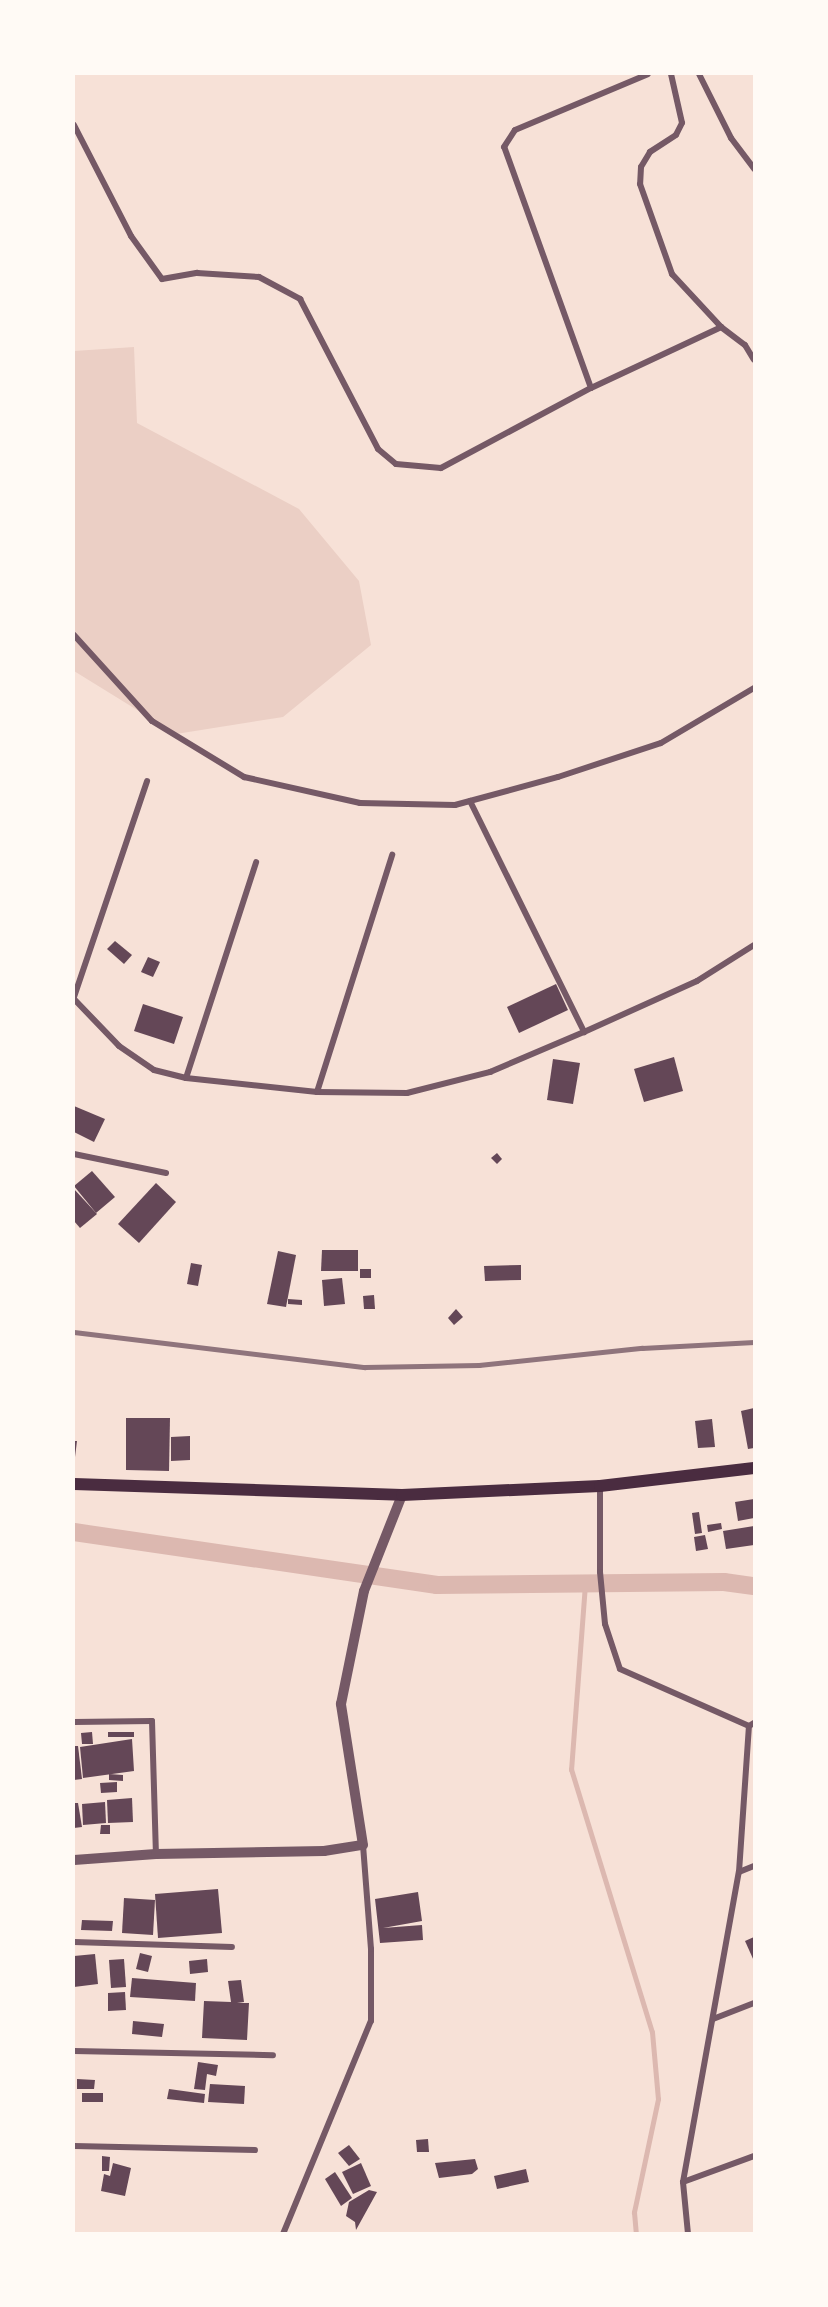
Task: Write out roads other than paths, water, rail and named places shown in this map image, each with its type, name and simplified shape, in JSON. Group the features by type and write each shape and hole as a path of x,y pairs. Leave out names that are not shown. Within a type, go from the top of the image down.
{"main road":[{"path":"74,1484 402,1495 600,1486 754,1468"}],"street":[{"path":"591,388 504,147 515,130 648,74"},
{"path":"671,74 682,123 676,135 650,152 641,167 640,184 672,274 721,327 745,345 754,360"},
{"path":"699,74 731,138 754,169"},
{"path":"74,125 131,236 162,279 197,273 260,277 300,299 378,449 396,464 441,468 591,388 721,327"},
{"path":"74,635 152,721 244,777 360,803 455,805 470,801 660,742 754,688"},
{"path":"147,781 74,998 119,1046 154,1070 186,1078 316,1092 407,1093 490,1072 584,1032 697,981 754,945"},
{"path":"470,801 584,1032"},
{"path":"316,1092 392,855"},
{"path":"186,1078 256,862"},
{"path":"74,1154 166,1173"},
{"path":"600,1486 600,1572 605,1624 620,1669 752,1725 739,1872 683,2182 688,2234"},
{"path":"283,2234 371,2021 371,1949 363,1845 341,1704 364,1591 402,1495"},
{"path":"74,1722 152,1721 156,1854"},
{"path":"74,1860 156,1854 324,1851 363,1845"},
{"path":"739,1872 754,1866"},
{"path":"74,1942 232,1947"},
{"path":"713,2019 754,2003"},
{"path":"74,2051 273,2055"},
{"path":"74,2146 255,2150"},
{"path":"683,2182 754,2156"}],"waterway":[{"path":"74,1532 437,1585 724,1582 754,1586"},
{"path":"585,1584 571,1769 652,2032 658,2099 634,2212 636,2234"}],"railway":[{"path":"74,1332 365,1367 479,1365 642,1348 754,1342"}]}
